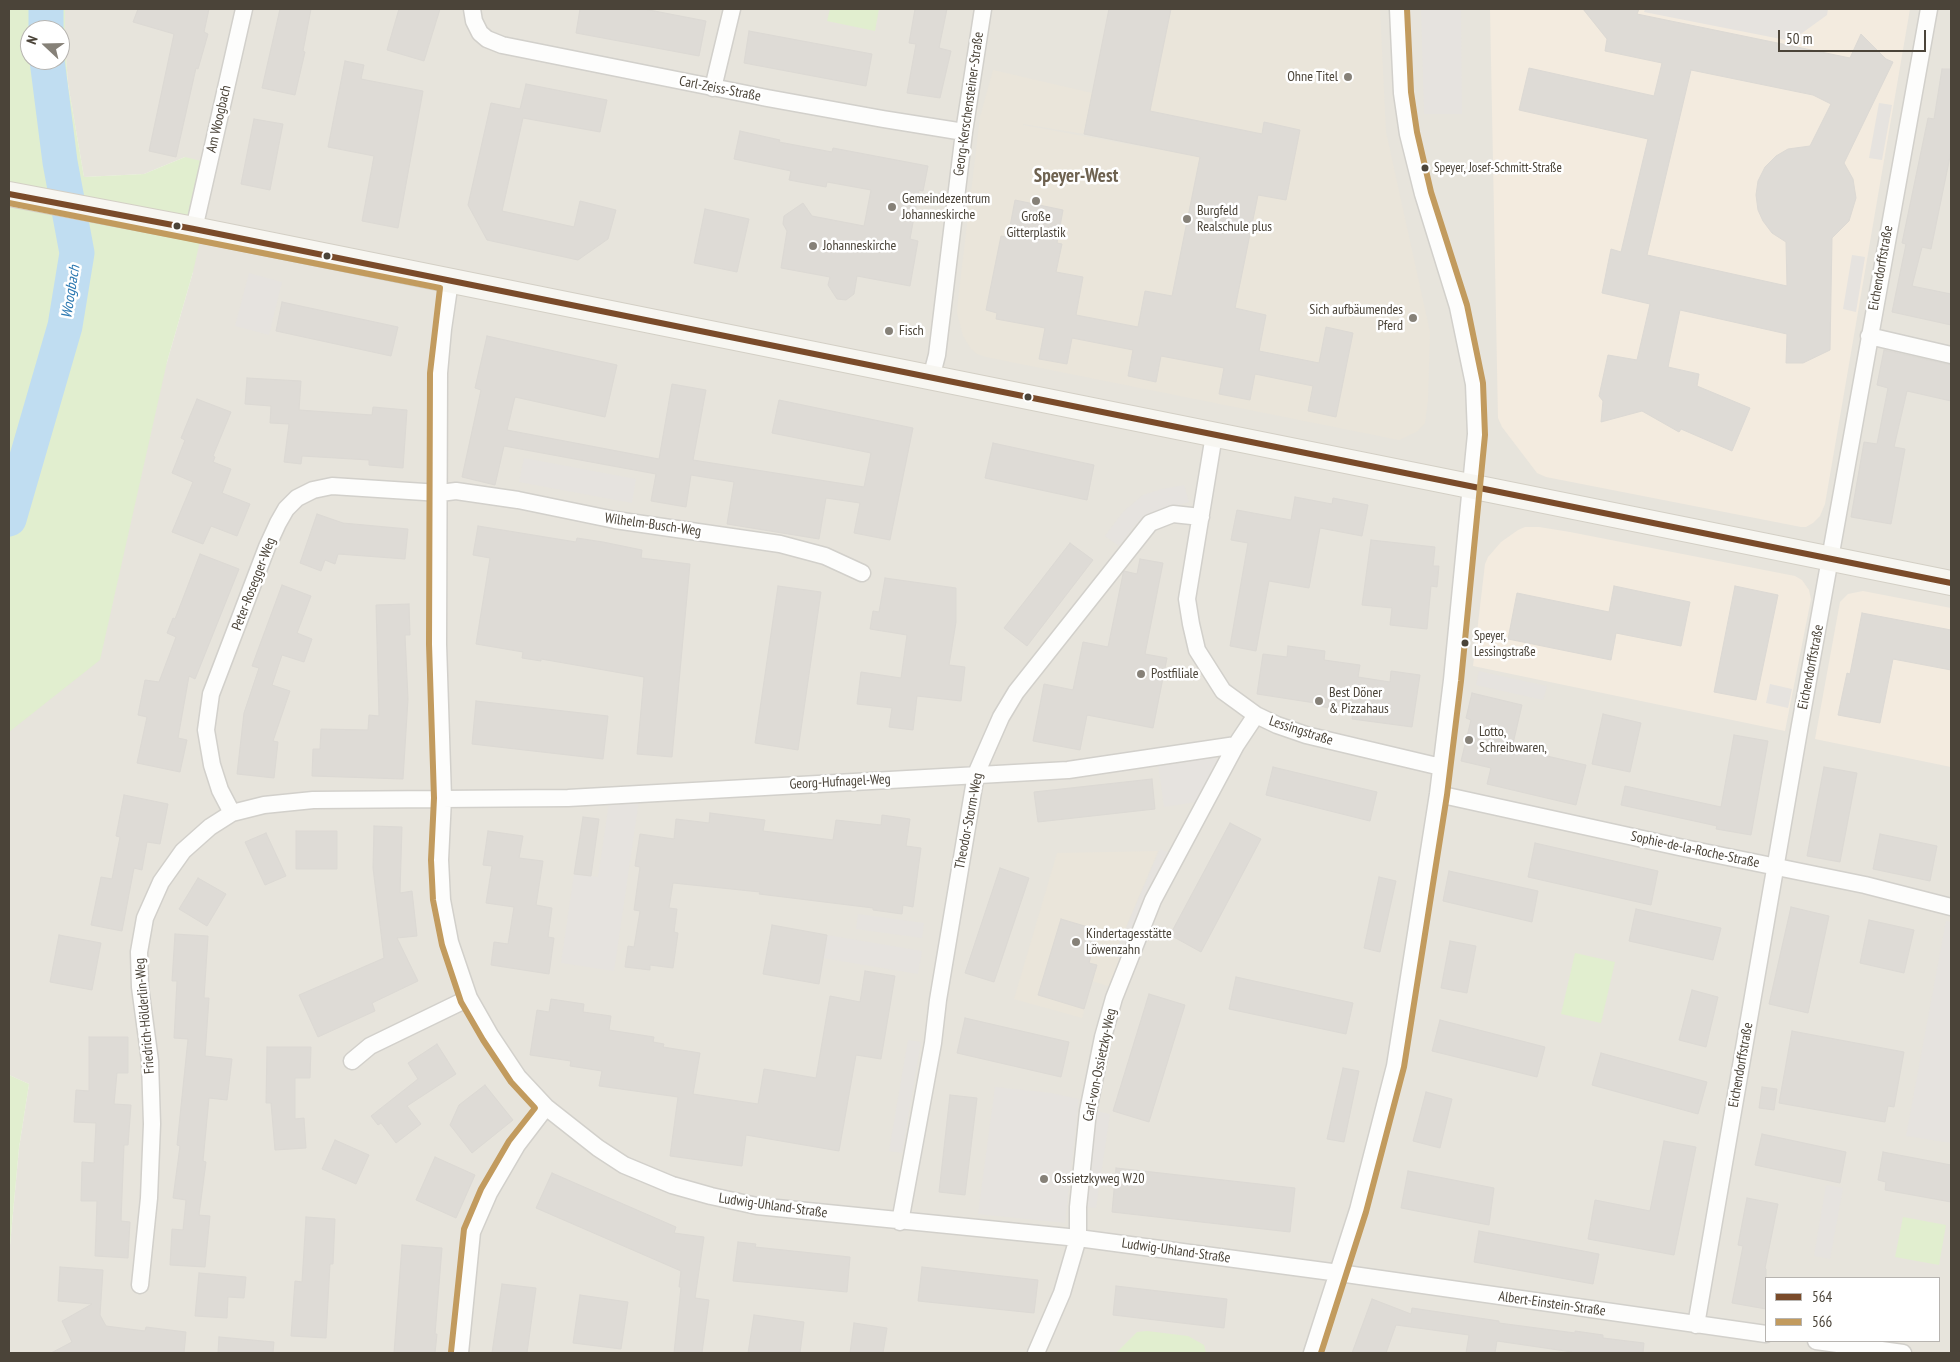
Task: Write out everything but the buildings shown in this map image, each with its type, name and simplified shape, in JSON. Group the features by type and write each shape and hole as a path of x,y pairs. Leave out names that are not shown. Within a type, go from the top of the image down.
{"main road":[{"path":"9,194 194,229 1951,583"}],"street":[{"name":"Am Woogbach","path":"194,229 244,9"},
{"name":"Carl-Zeiss-Straße","path":"472,9 474,21 480,33 502,45 713,88 964,132"},
{"path":"713,88 732,9"},
{"name":"Georg-Kerschensteiner-Straße","path":"931,378 937,355 964,132 983,9"},
{"path":"1312,1353 1358,1210 1395,1066 1438,794 1455,653 1476,434 1474,384 1458,307 1423,194 1408,134 1402,93 1398,9"},
{"name":"Eichendorffstraße","path":"1696,1325 1928,9"},
{"name":"Ludwig-Uhland-Straße","path":"450,281 439,373 438,644 443,798 440,860 442,900 450,942 470,998 490,1035 518,1077 546,1107 598,1148 624,1165 672,1185 710,1196 757,1206 900,1222 1078,1238 1339,1273"},
{"path":"1869,336 1951,355"},
{"name":"Lessingstraße","path":"1214,435 1187,599 1197,650 1223,691 1256,716 1306,735 1441,767"},
{"name":"Peter-Rosegger-Weg","path":"232,813 220,790 212,765 206,730 211,694 267,547 286,509 297,498 313,490 332,486 440,493"},
{"name":"Wilhelm-Busch-Weg","path":"440,493 456,491 509,498 615,520 780,544 825,556 862,572"},
{"name":"Theodor-Storm-Weg","path":"900,1222 933,1043 938,1000 976,774 1001,717 1016,692 1150,523 1173,514 1201,516"},
{"name":"Carl-von-Ossietzky-Weg","path":"1036,1353 1062,1293 1078,1238 1078,1207 1088,1111 1103,1037 1114,998 1153,900 1236,745 1256,716"},
{"name":"Georg-Hufnagel-Weg","path":"443,798 568,798 1068,770 1236,745"},
{"name":"Sophie-de-la-Roche-Straße","path":"1438,794 1864,885 1951,907"},
{"name":"Friedrich-Hölderlin-Weg","path":"140,1285 149,1198 152,1124 150,1061 140,987 139,952 145,918 160,882 183,851 210,827 232,813 264,805 313,800 443,798"},
{"path":"352,1060 370,1046 470,998"},
{"path":"460,1353 472,1232 489,1193 517,1146 546,1107"},
{"name":"Albert-Einstein-Straße","path":"1339,1273 1765,1334"},
{"path":"1823,1342 1903,1353"}],"shaded area":[{"path":"65,9 1951,9 1951,1353 9,1353 9,1256 19,1148 29,1084 9,1075 9,732 167,362 193,272 185,157 144,174 84,177 68,84 67,70 70,70 70,20 65,20"},
{"name":"Burgfeld Realschule plus","path":"1109,9 1380,9 1386,132 1430,332 1428,400 1425,423 1418,431 1399,440 986,357 977,354 971,349 963,336 957,313 958,300 980,117 993,70 1092,93","holes":["1023,124 1084,134 1160,150"]},
{"path":"1421,9 1461,9 1462,114 1424,114"},
{"path":"1490,9 1910,9 1825,504 1820,516 1813,523 1806,527 1801,527 1546,477 1537,473 1502,427 1498,418"},
{"path":"1645,9 1828,9 1827,15 1791,41 1644,12"},
{"path":"1879,103 1892,105 1882,160 1869,158"},
{"path":"1852,255 1865,257 1856,312 1843,309"},
{"path":"249,273 282,282 269,335 235,326"},
{"path":"524,458 636,479 632,503 519,482"},
{"path":"1184,485 1189,502 1154,512 1138,522 1119,546 1105,536 1123,512 1143,495"},
{"path":"1525,527 1539,527 1570,532 1795,576 1802,580 1809,590 1811,599 1785,731 1473,666 1485,564 1488,557 1501,542"},
{"path":"1863,591 1951,608 1951,767 1815,739 1840,602 1848,594"},
{"path":"1479,671 1547,686 1543,700 1476,685"},
{"path":"1770,684 1792,689 1788,708 1766,703"},
{"path":"1214,755 1217,761 1214,772 1196,802 1164,807 1158,763"},
{"path":"610,796 639,800 614,971 561,963 574,874 598,877"},
{"path":"1160,849 1170,853 1121,958 1114,956"},
{"name":"Kindertagesstätte Löwenzahn","path":"1158,851 1114,956 1121,958 1111,987 1092,981 1082,1018 1014,999 1057,853"},
{"path":"858,914 924,923 922,938 856,929"},
{"path":"1946,921 1951,922 1951,1143 1906,1136"},
{"path":"827,935 922,951 918,974 823,958"},
{"path":"908,1040 921,1042 902,1153 889,1151"},
{"path":"995,1087 1052,1093 1079,1099 1065,1223 978,1214"},
{"path":"1095,1111 1110,1114 1096,1208 1083,1207"},
{"path":"1826,1185 1843,1188 1830,1259 1814,1256"}],"green space":[{"path":"9,9 65,9 65,20 20,20 20,70 67,70 84,177 144,174 185,157 217,165 193,272 167,362 100,660 9,732"},
{"path":"830,9 879,9 875,31 827,21"},
{"path":"1575,953 1615,962 1601,1023 1561,1014"},
{"path":"9,1075 29,1084 19,1148 9,1256"},
{"path":"1903,1217 1946,1225 1939,1265 1895,1257"},
{"path":"1147,1331 1188,1336 1204,1345 1206,1353 1116,1353 1137,1332"}],"waterway":[{"name":"Woogbach","path":"46,9 46,20"},
{"name":"Woogbach","path":"9,519 65,326 77,253 60,162 48,70"}],"transit line":[{"name":"566","path":"1321,1353 1366,1212 1404,1067 1447,795 1461,681 1485,435 1483,383 1467,305 1431,192 1417,132 1411,92 1407,9"},
{"name":"564","path":"9,194 194,229 1951,583"},
{"name":"566","path":"9,203 440,288 430,373 429,644 434,798 431,860 433,900 442,945 461,1002 511,1082 535,1108 509,1141 481,1189 464,1229 451,1352"}],"place":[{"name":"Ohne Titel","path":"1348,77"},
{"name":"Speyer, Josef-Schmitt-Straße","path":"1425,168"},
{"name":"Große Gitterplastik","path":"1036,201"},
{"name":"Gemeindezentrum Johanneskirche","path":"892,207"},
{"name":"Burgfeld Realschule plus","path":"1187,219"},
{"name":"Johanneskirche","path":"813,246"},
{"name":"Sich aufbäumendes Pferd","path":"1413,318"},
{"name":"Fisch","path":"889,331"},
{"name":"Speyer, Lessingstraße","path":"1465,643"},
{"name":"Postfiliale","path":"1141,674"},
{"name":"Best Döner & Pizzahaus","path":"1319,701"},
{"name":"Lotto, Schreibwaren,","path":"1469,740"},
{"name":"Kindertagesstätte Löwenzahn","path":"1076,942"},
{"name":"Ossietzkyweg W20","path":"1044,1179"}],"district":[{"name":"Speyer-West","path":"1076,177"}]}
